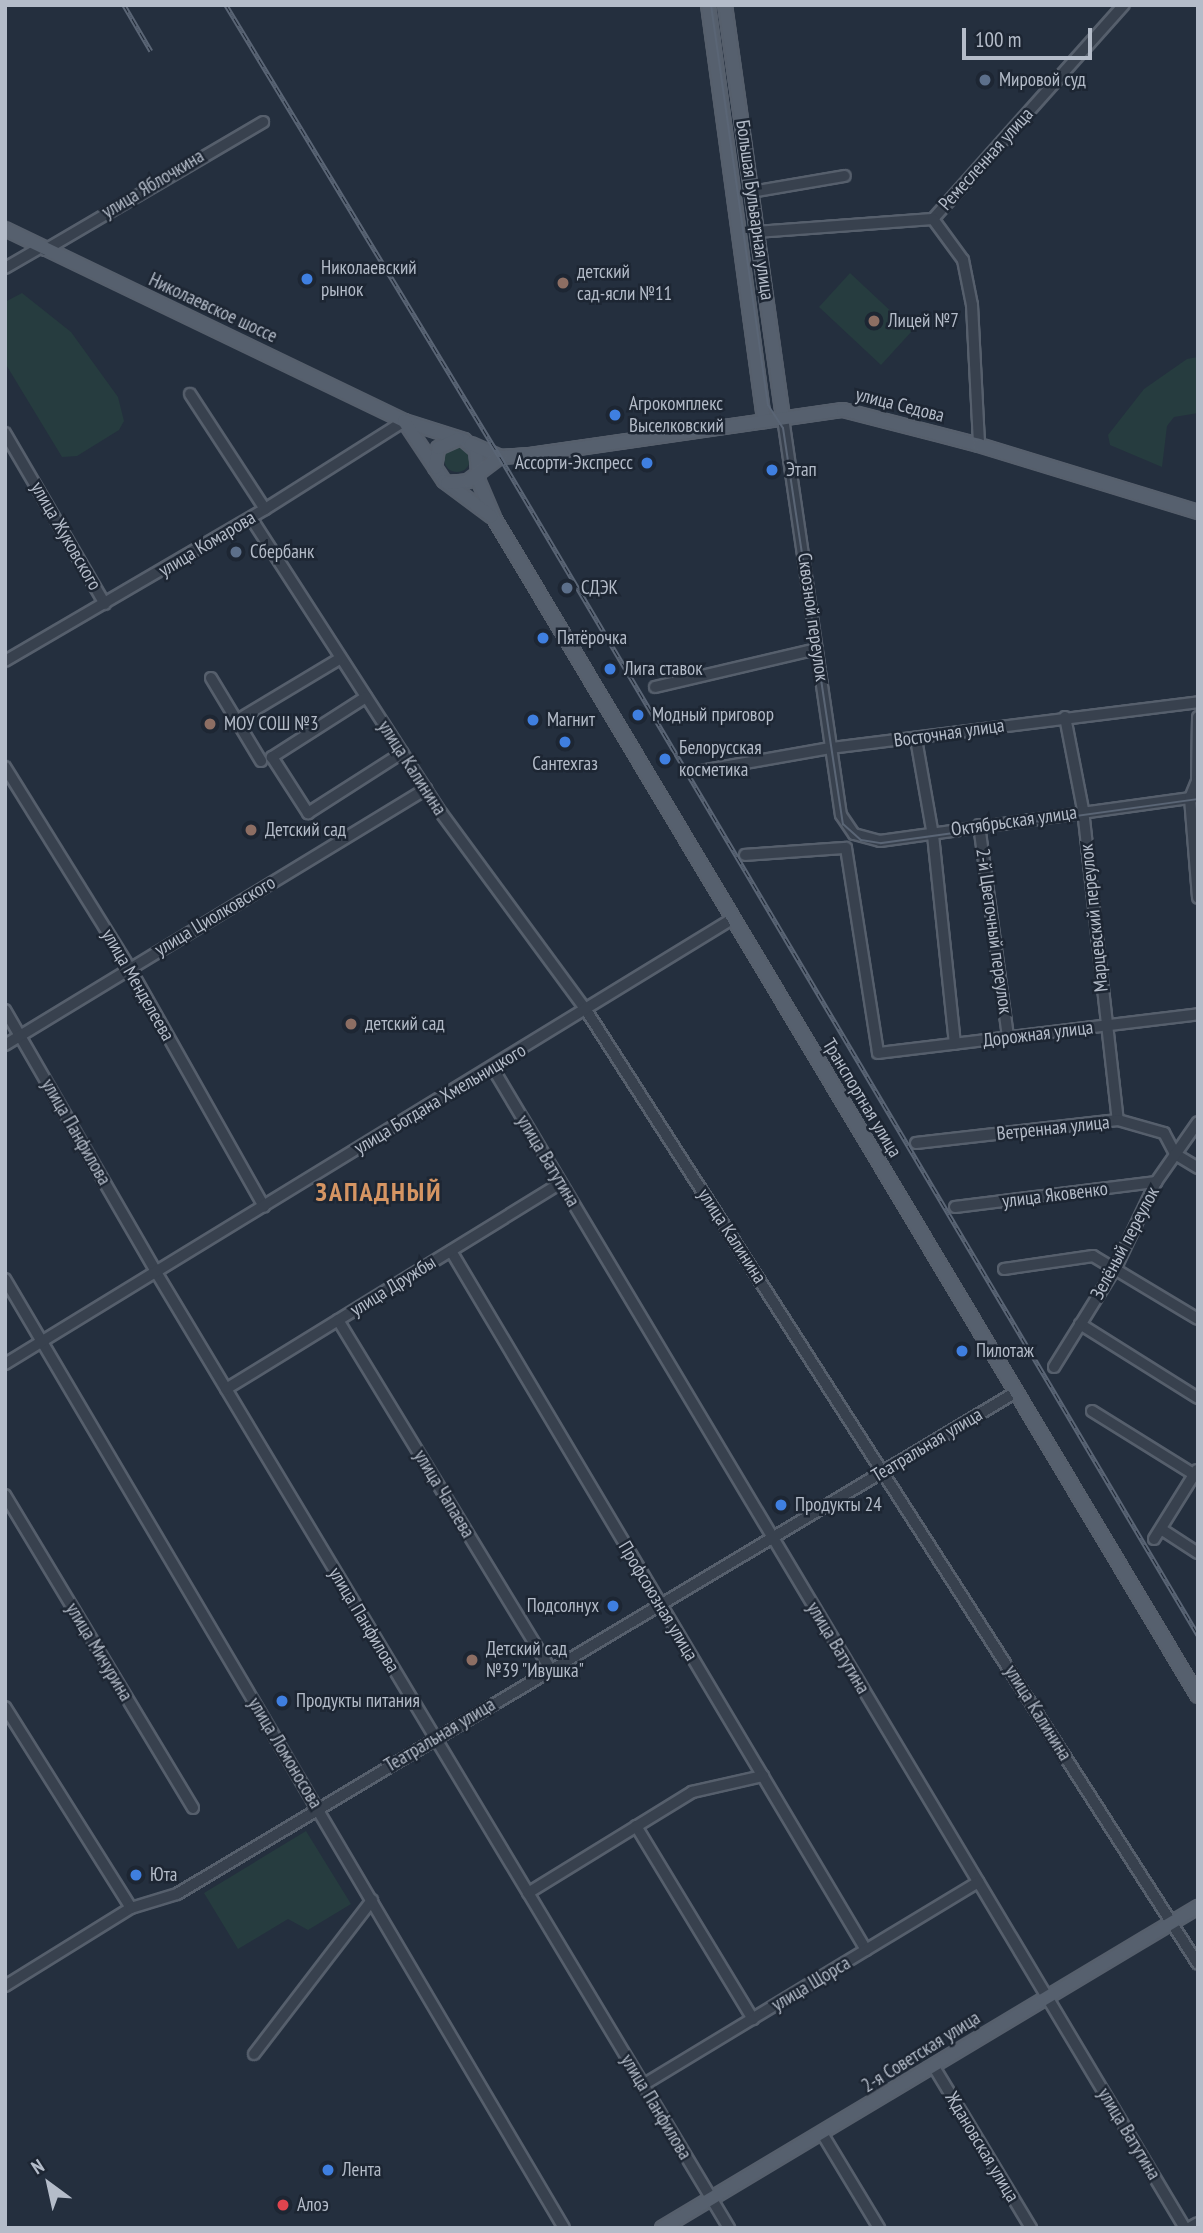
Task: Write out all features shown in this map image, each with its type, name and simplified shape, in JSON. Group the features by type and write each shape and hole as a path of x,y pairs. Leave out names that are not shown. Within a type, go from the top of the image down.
{"main road":[{"name":"Большая Бульварная улица","path":"708,5 764,421"},
{"name":"Большая Бульварная улица","path":"725,5 783,418"},
{"name":"Николаевское шоссе","path":"5,229 404,421 467,442"},
{"name":"улица Седова","path":"477,473 500,457 852,411 979,445 1198,512"},
{"path":"404,421 440,476 495,518"},
{"path":"440,476 438,448 449,440 467,442 500,457"},
{"path":"467,442 479,457 477,473 495,518"},
{"path":"440,476 456,485 477,473"},
{"name":"Транспортная улица","path":"495,518 1198,1696"},
{"name":"2-я Советская улица","path":"662,2228 823,2135 1198,1907"}],"street":[{"name":"Ремесленная улица","path":"933,219 1124,5"},
{"name":"улица Яблочкина","path":"5,268 263,122"},
{"path":"751,192 845,176"},
{"path":"756,232 933,219 963,260 968,283 979,445"},
{"path":"190,394 265,509"},
{"name":"Сквозной переулок","path":"783,418 841,815"},
{"name":"улица Комарова","path":"5,661 251,518 404,421"},
{"name":"улица Жуковского","path":"5,433 106,604"},
{"name":"улица Калинина","path":"251,518 426,789 586,1010 884,1470 1198,1964"},
{"path":"655,687 817,649"},
{"path":"236,721 341,658"},
{"path":"211,678 261,761"},
{"path":"366,697 272,757 308,813 402,753"},
{"name":"Восточная улица","path":"700,771 831,748 1198,702"},
{"name":"Марцевский переулок","path":"1065,717 1083,810 1105,1025 1118,1120"},
{"path":"1198,717 1197,781 1194,797 1198,898"},
{"path":"916,738 933,833 955,1044"},
{"name":"улица Менделеева","path":"5,767 129,967 264,1206"},
{"name":"улица Циолковского","path":"5,1045 129,967 426,789"},
{"name":"Октябрьская улица","path":"841,815 854,834 870,841 1194,797"},
{"name":"2-й Цветочный переулок","path":"979,825 1008,1037"},
{"name":"Дорожная улица","path":"745,855 846,848 878,1053 1198,1014"},
{"name":"улица Богдана Хмельницкого","path":"5,1364 732,919"},
{"name":"улица Панфилова","path":"5,1010 156,1272 729,2228"},
{"name":"улица Ватутина","path":"492,1067 1187,2228"},
{"name":"Ветренная улица","path":"916,1143 1118,1120 1164,1133 1175,1154"},
{"name":"Зелёный переулок","path":"1054,1367 1116,1267 1156,1182 1198,1122"},
{"path":"1175,1154 1198,1168"},
{"name":"улица Яковенко","path":"955,1207 1156,1182"},
{"name":"улица Дружбы","path":"226,1389 561,1183"},
{"name":"Профсоюзная улица","path":"451,1251 866,1950"},
{"path":"1004,1269 1093,1256 1116,1267 1198,1320"},
{"name":"улица Ломоносова","path":"5,1279 564,2228"},
{"name":"улица Чапаева","path":"338,1320 550,1668"},
{"path":"1080,1324 1198,1398"},
{"name":"Театральная улица","path":"5,1986 131,1908 177,1894 771,1535 1016,1392"},
{"path":"1092,1411 1197,1474 1154,1539"},
{"name":"улица Мичурина","path":"5,1495 193,1808"},
{"path":"1161,1529 1198,1553"},
{"path":"5,1707 131,1908"},
{"path":"528,1893 692,1792 763,1776"},
{"path":"636,1826 753,2019"},
{"name":"улица Щорса","path":"643,2085 978,1882"},
{"path":"254,2054 372,1900"},
{"name":"Ждановская улица","path":"934,2067 1031,2228"},
{"path":"823,2135 879,2228"},
{"path":"1187,2228 1198,2223"}],"green space":[{"path":"850,273 912,331 881,365 819,307"},
{"path":"22,293 71,332 118,397 124,421 119,430 77,456 62,457 5,363 5,302"},
{"path":"1198,357 1198,413 1174,417 1167,426 1162,467 1110,445 1108,435 1144,389 1187,359"},
{"path":"457,446 466,450 470,459 466,468 457,472 448,468 444,459 448,450"},
{"path":"306,1831 351,1904 308,1930 288,1919 238,1949 204,1893"}],"tram line":[{"path":"711,5 768,405 783,428 843,824 861,840 881,843 1198,799"}],"railway":[{"path":"124,5 151,51"},
{"path":"226,5 500,457 1198,1635"}],"place":[{"name":"Мировой суд","path":"985,80"},
{"name":"Николаевский рынок","path":"307,279"},
{"name":"детский сад-ясли №11","path":"563,283"},
{"name":"Лицей №7","path":"874,321"},
{"name":"Агрокомплекс Выселковский","path":"615,415"},
{"name":"Ассорти-Экспресс","path":"647,463"},
{"name":"Этап","path":"772,470"},
{"name":"Сбербанк","path":"236,552"},
{"name":"СДЭК","path":"567,588"},
{"name":"Пятёрочка","path":"543,638"},
{"name":"Лига ставок","path":"610,669"},
{"name":"Модный приговор","path":"638,715"},
{"name":"Магнит","path":"533,720"},
{"name":"МОУ СОШ №3","path":"210,724"},
{"name":"Сантехгаз","path":"565,742"},
{"name":"Белорусская косметика","path":"665,759"},
{"name":"Детский сад","path":"251,830"},
{"name":"детский сад","path":"351,1024"},
{"name":"Пилотаж","path":"962,1351"},
{"name":"Продукты 24","path":"781,1505"},
{"name":"Подсолнух","path":"613,1606"},
{"name":"Детский сад №39 \"Ивушка\"","path":"472,1660"},
{"name":"Продукты питания","path":"282,1701"},
{"name":"Юта","path":"136,1875"},
{"name":"Лента","path":"328,2170"},
{"name":"Алоэ","path":"283,2205"}],"district":[{"name":"ЗАПАДНЫЙ","path":"379,1192"}]}
